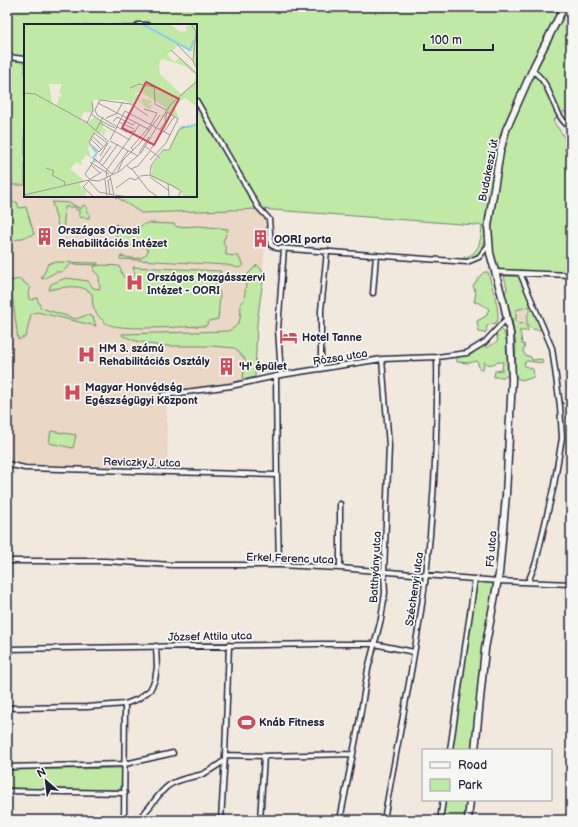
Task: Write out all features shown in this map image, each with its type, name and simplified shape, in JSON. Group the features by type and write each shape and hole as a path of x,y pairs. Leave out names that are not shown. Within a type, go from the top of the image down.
{"main road":[{"name":"Budakeszi út","path":"511,348 507,318 488,246 488,226 500,152 506,130 532,71 564,7"},
{"name":"Fő utca","path":"475,749 485,649 498,581 508,458 512,379 511,348"},
{"path":"468,820 470,801"}],"street":[{"path":"7,57 24,59"},
{"path":"532,71 541,78 562,118 571,128"},
{"path":"197,102 258,207 269,219 271,245 277,248 467,262 479,257 488,246"},
{"path":"281,375 278,329 284,248"},
{"path":"321,369 321,310 327,251"},
{"path":"373,293 376,255"},
{"path":"495,272 571,276"},
{"path":"520,273 552,348 560,406 562,438 554,485 536,562 528,582"},
{"name":"Rózsa utca","path":"163,395 230,386 281,375 382,359 437,357 461,354 473,350 485,342 507,318"},
{"name":"Széchenyi utca","path":"384,820 426,576 436,442 438,397 437,357"},
{"name":"Batthyány utca","path":"340,820 368,669 385,594 384,572 389,446 382,359"},
{"path":"276,377 279,565"},
{"name":"Reviczky J. utca","path":"7,464 25,468 277,474"},
{"path":"340,504 340,568"},
{"name":"Erkel Ferenc utca","path":"7,561 105,561 173,565 279,565 340,568 498,581 571,584"},
{"name":"Fő utca","path":"450,749 476,579"},
{"path":"221,820 229,644"},
{"name":"József Attila utca","path":"7,649 229,644 374,644 414,652"},
{"path":"7,708 87,707 125,704 138,699 150,690 155,680 157,667 156,646"},
{"path":"124,820 125,704"},
{"path":"7,767 125,764 173,752"},
{"path":"225,755 264,756 353,754"},
{"path":"260,820 264,756"},
{"path":"136,820 153,805 167,786 175,782 201,775 215,768 224,761"},
{"path":"215,768 223,770"},
{"path":"7,791 125,793"},
{"path":"440,820 443,801"}],"shaded area":[{"name":"Országos Mozgásszervi Intézet - OORI","path":"7,185 24,185 24,197 117,197 141,213 259,209 264,218 266,230 252,380 166,392 168,469 24,464 7,462"},
{"path":"526,307 530,321 516,325 513,311"}],"green space":[{"path":"7,7 571,7 571,117 564,111 553,121 568,142 564,149 571,155 571,275 495,272 488,226 260,209 141,213 117,197 197,197 197,24 24,24 24,185 7,185"},
{"path":"17,202 19,208 26,207 34,234 7,243 7,208 12,206 12,203"},
{"path":"52,202 70,203 81,209 83,205 87,207 87,212 90,213 89,218 79,217 79,210 76,210 76,207 65,207 63,233 60,233"},
{"path":"147,223 174,224 177,227 199,226 228,229 223,242 226,248 226,255 238,256 243,265 239,268 227,265 120,259 121,256 140,258 143,257 148,251 146,247 115,247 114,241 117,233 115,224 131,228"},
{"path":"482,226 485,226 485,238 482,249 476,256 471,259 464,260 464,257 473,253 479,245"},
{"path":"53,262 98,263 98,265 71,264 62,272 56,272 43,279 41,278 48,264"},
{"path":"257,265 264,272 257,323 255,377 243,380 245,359 235,348 211,346 160,346 136,341 123,336 122,334 228,331 236,326 240,320 241,302 244,301 247,275"},
{"path":"94,266 119,266 123,276 128,280 132,279 135,274 133,267 221,271 216,279 216,285 220,294 218,319 209,321 206,326 138,328 113,326 106,323 99,317 94,307 92,294 83,288 72,287 49,290 51,284 66,278 88,281 93,288 100,289 99,276 94,271"},
{"path":"484,272 488,272 497,307 498,319 496,323 488,325 486,332 483,333 479,332 477,321 486,316 489,309 480,303 474,302 476,293 473,286"},
{"path":"504,276 517,276 520,279 531,306 516,310 516,320 519,324 526,323 528,331 519,331 522,344 525,345 523,351 525,355 531,357 532,360 542,359 543,363 527,361 524,363 525,366 533,369 534,377 525,380 518,379 515,374 516,345 512,319 505,294 507,288"},
{"path":"20,279 31,288 28,293 29,299 32,300 37,298 41,308 76,319 87,315 93,317 96,326 37,312 31,314 26,336 18,340 12,293 7,293 7,289 11,289 10,281"},
{"path":"530,308 534,309 541,328 540,330 535,330 527,324 527,316"},
{"path":"501,329 504,332 508,344 506,346 507,354 509,356 507,364 508,376 494,377 495,371 502,370 503,362 486,364 484,362 483,370 480,370 477,361 468,363 457,362 457,358 459,356 473,354 473,352 485,344 487,348 498,341 496,333"},
{"path":"51,431 76,435 73,448 49,443"},
{"path":"475,579 498,581 485,649 475,749 450,749"},
{"path":"122,768 121,790 7,788 7,770"},
{"path":"443,801 470,801 468,820 440,820"}],"place":[{"name":"Országos Orvosi Rehabilitációs Intézet","path":"45,236"},
{"name":"OORI porta","path":"261,239"},
{"name":"Országos Mozgásszervi Intézet - OORI","path":"134,283"},
{"name":"Hotel Tanne","path":"289,337"},
{"name":"HM 3. számú Rehabilitációs Osztály","path":"86,354"},
{"name":"'H' épület","path":"226,366"},
{"name":"Magyar Honvédség Egészségügyi Központ","path":"72,393"},
{"name":"Knáb Fitness","path":"246,722"}]}
